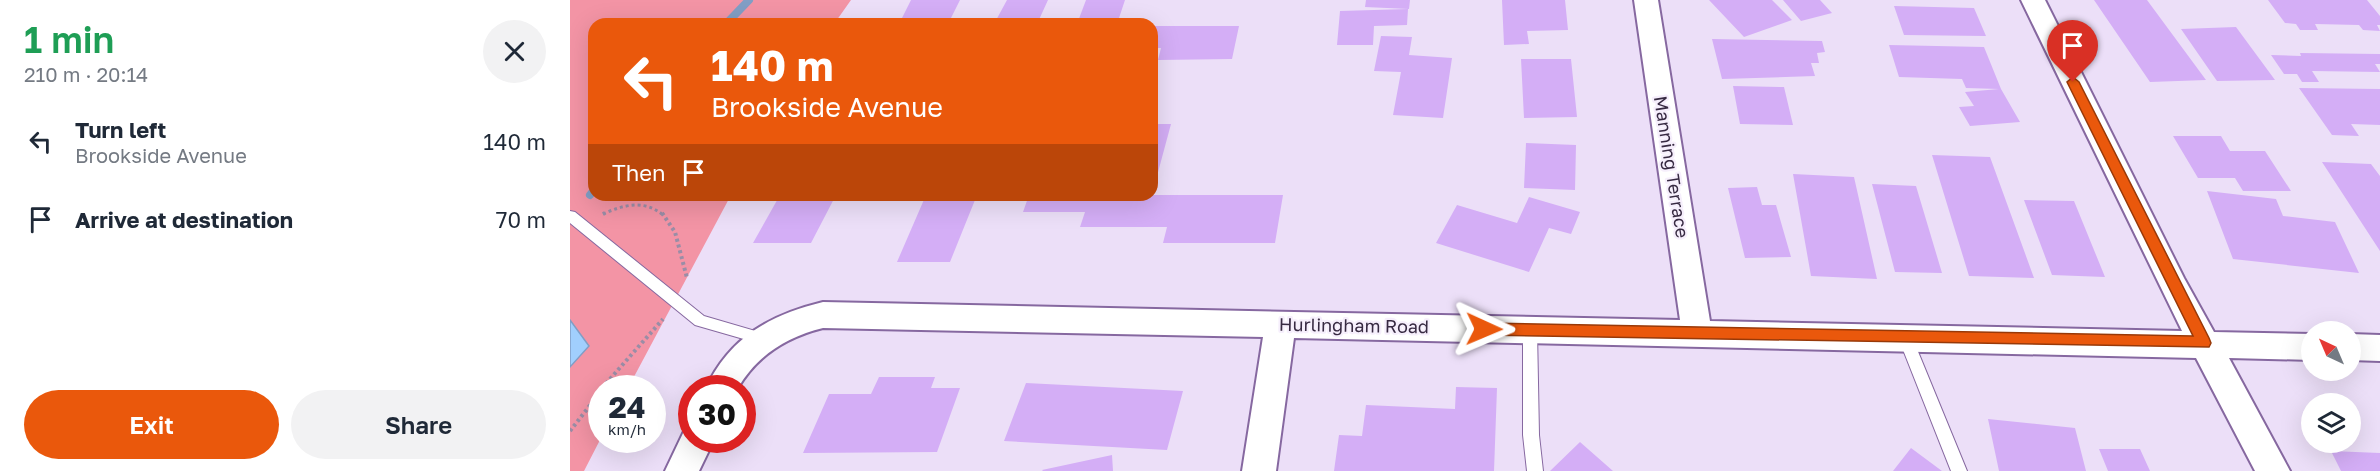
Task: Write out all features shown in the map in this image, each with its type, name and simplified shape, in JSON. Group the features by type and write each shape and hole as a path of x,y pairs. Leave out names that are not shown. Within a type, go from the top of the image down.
{"street":[{"name":"Manning Terrace","path":"1646,0 1697,334"},
{"path":"2033,0 2173,286 2273,471"},
{"name":"Hurlingham Road","path":"728,375 732,368 761,338 792,321 823,315 2301,346"},
{"path":"1259,471 1280,325"},
{"path":"2361,347 2380,348"},
{"path":"682,471 691,453"}],"lane":[{"path":"570,216 700,321 761,338"},
{"path":"1530,330 1531,435 1535,471"},
{"path":"1905,338 1959,471"}],"path":[{"path":"582,226 609,211 626,206 650,205 664,212 673,226 680,246 684,276 696,288 678,303 614,375"},
{"path":"570,431 588,407"}],"shaded area":[{"path":"570,0 851,0 838,18 588,18 588,201 728,201 635,375 588,375 588,453 593,453 584,471 570,471"}],"water":[{"path":"570,320 589,346 570,367"}],"building":[{"path":"911,0 960,0 951,18 902,18"},
{"path":"1007,0 1048,0 1040,18 997,18"},
{"path":"1086,0 1125,0 1119,18 1079,18"},
{"path":"1366,0 1410,0 1409,9 1365,7"},
{"path":"1502,0 1565,0 1568,30 1527,31 1529,44 1504,45"},
{"path":"1709,0 1772,0 1792,20 1744,37"},
{"path":"1783,0 1820,0 1832,13 1801,21"},
{"path":"2094,0 2147,0 2206,80 2150,82"},
{"path":"2268,0 2367,0 2380,16 2380,25 2377,25 2380,31 2363,30 2359,25 2315,24 2318,30 2300,30 2296,24 2285,23"},
{"path":"1894,6 1974,8 1986,36 1904,35"},
{"path":"1408,9 1407,25 1374,26 1373,45 1337,45 1340,11"},
{"path":"1158,26 1239,26 1232,59 1158,60 1161,48 1158,48"},
{"path":"2236,27 2275,80 2217,81 2181,29"},
{"path":"1381,36 1412,37 1409,55 1452,58 1443,118 1393,115 1401,72 1374,71"},
{"path":"1712,39 1822,41 1825,52 1817,53 1819,63 1811,63 1815,76 1722,79"},
{"path":"1889,45 1984,47 2001,89 2020,122 1970,126 1959,107 1974,106 1965,92 1999,89 1966,88 1962,79 1899,77"},
{"path":"2300,53 2380,54 2380,64 2375,64 2380,72 2312,71 2319,82 2302,82 2297,74 2284,74 2271,55 2301,56"},
{"path":"1521,59 1571,59 1577,117 1524,118"},
{"path":"1733,86 1784,87 1793,125 1740,124"},
{"path":"2299,88 2380,89 2380,125 2351,124 2359,136 2332,135"},
{"path":"1158,124 1171,124 1158,172"},
{"path":"2173,136 2221,136 2230,151 2265,151 2291,191 2243,191 2235,178 2198,178"},
{"path":"1526,143 1576,145 1575,190 1524,188"},
{"path":"1932,155 1990,157 2034,278 1969,276"},
{"path":"2322,162 2371,164 2380,176 2380,251"},
{"path":"1793,174 1854,177 1877,279 1811,276"},
{"path":"1872,184 1916,186 1942,273 1895,272"},
{"path":"1757,187 1762,205 1776,205 1791,257 1745,258 1728,188"},
{"path":"2207,191 2276,199 2283,216 2335,222 2359,273 2233,259"},
{"path":"1158,195 1283,195 1275,243 1163,243 1167,227 1080,227 1085,212 1023,212 1027,201 1158,201"},
{"path":"1529,197 1580,212 1571,234 1549,228 1529,272 1436,243 1457,205 1517,223"},
{"path":"2024,200 2074,201 2105,277 2052,275"},
{"path":"777,201 833,201 811,243 753,243"},
{"path":"923,201 975,201 950,262 897,262"},
{"path":"879,377 935,377 931,388 960,388 937,452 803,453 829,394 871,394"},
{"path":"1026,383 1183,391 1167,450 1004,441"},
{"path":"1456,387 1497,388 1494,471 1334,471 1339,435 1362,436 1366,405 1455,409"},
{"path":"1988,419 2075,428 2086,471 1999,471"},
{"path":"1580,442 1613,471 1550,471"},
{"path":"1911,448 1942,471 1893,471"},
{"path":"2099,449 2140,449 2150,471 2108,471"},
{"path":"2332,453 2380,453 2380,471 2341,471"},
{"path":"1112,455 1113,471 1042,470"}],"waterway":[{"path":"732,18 749,0"}],"route":[{"path":"1484,329 2204,343 2173,286 2073,82"}]}
